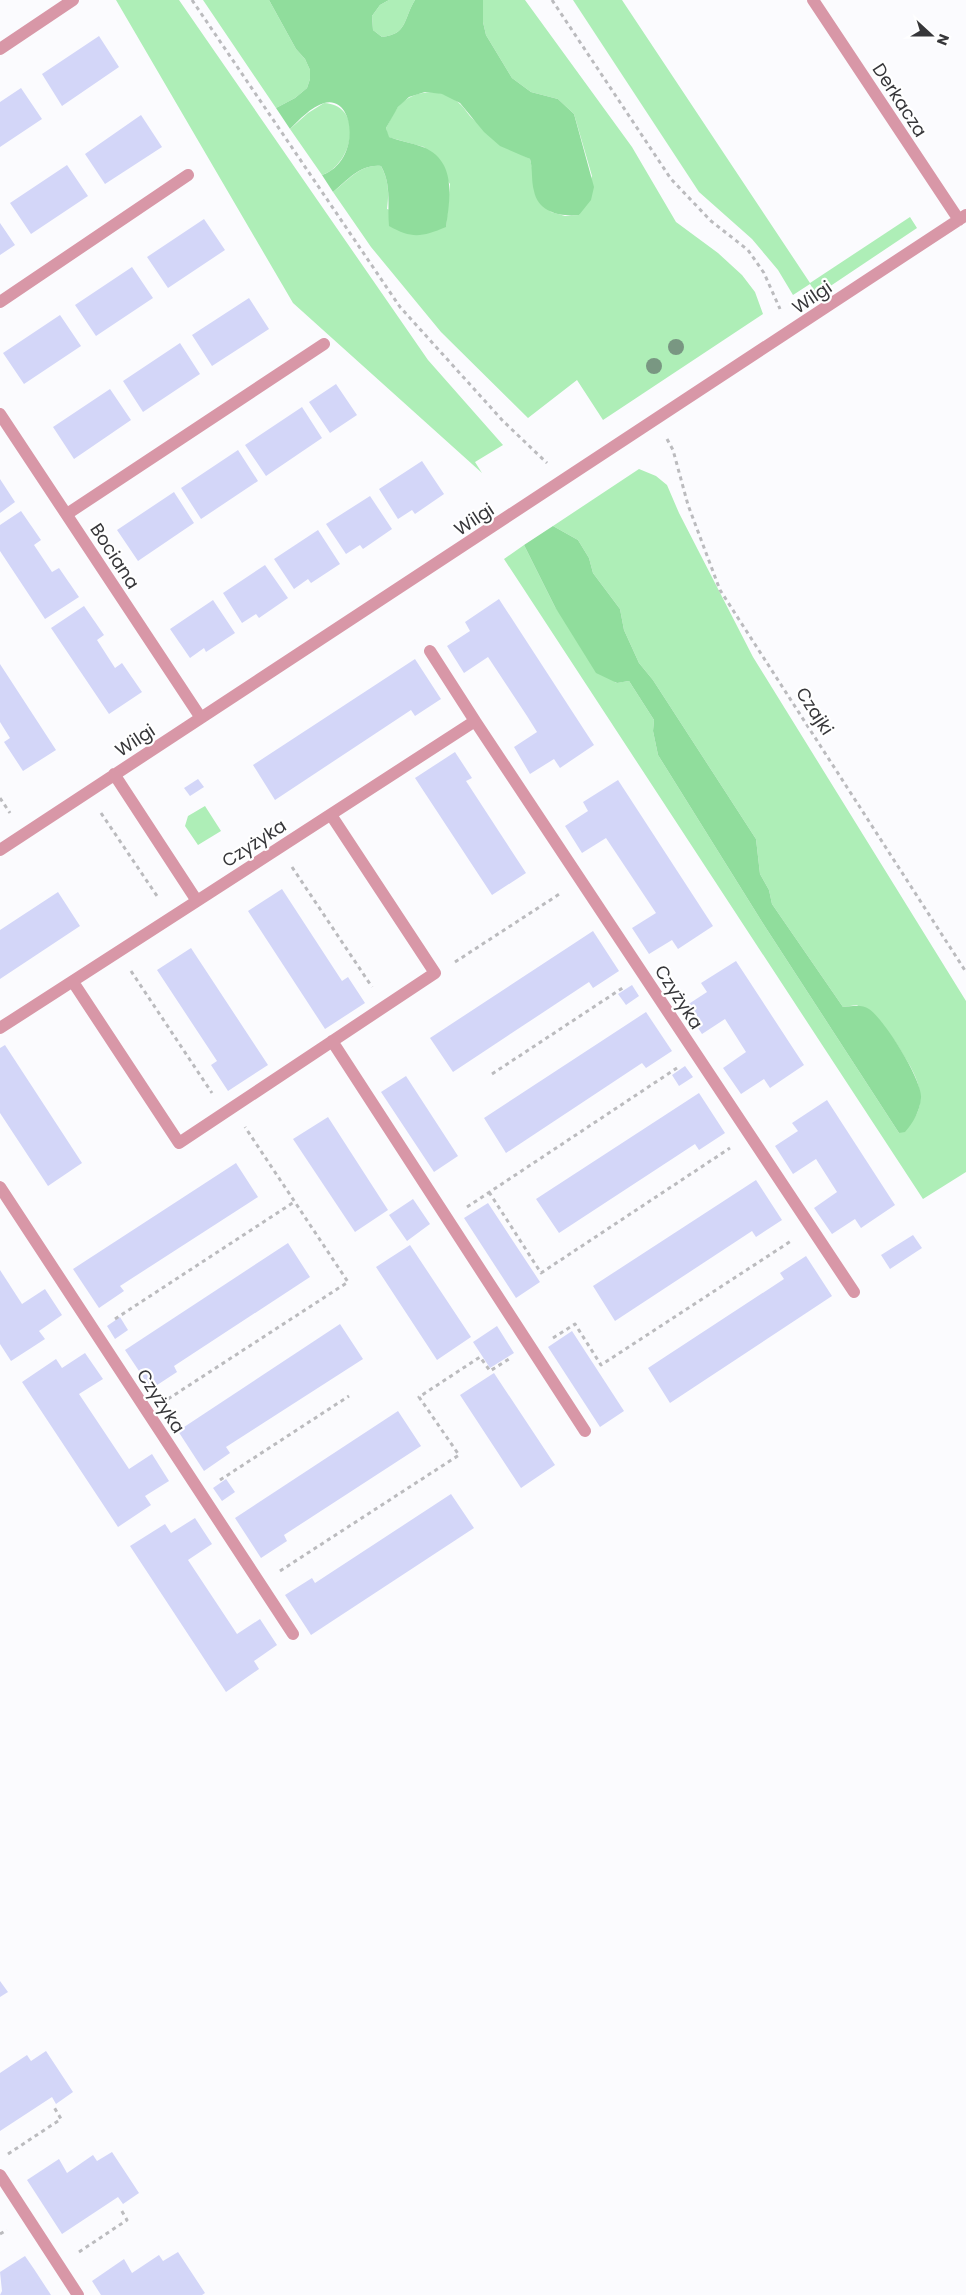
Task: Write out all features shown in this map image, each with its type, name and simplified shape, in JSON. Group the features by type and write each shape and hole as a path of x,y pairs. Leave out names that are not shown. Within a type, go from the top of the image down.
{"street":[{"path":"0,49 73,0"},
{"name":"Derkacza","path":"813,0 963,218"},
{"path":"0,302 188,175"},
{"name":"Wilgi","path":"0,850 963,218"},
{"path":"67,514 324,344"},
{"name":"Bociana","path":"0,414 201,718"},
{"name":"Czyżyka","path":"430,650 475,721 854,1292"},
{"name":"Czyżyka","path":"0,1028 475,721"},
{"path":"114,774 197,901"},
{"path":"73,982 179,1143 435,973 330,815"},
{"path":"332,1042 585,1431"},
{"name":"Czyżyka","path":"0,1187 294,1634"},
{"path":"0,2175 78,2295"}],"path":[{"path":"192,0 400,307 503,422 564,479"},
{"path":"552,0 671,179 711,221 748,250 764,273 791,332"},
{"name":"Czajki","path":"673,450 688,505 720,590 966,972"},
{"path":"0,798 12,816"},
{"path":"101,813 172,918"},
{"path":"279,848 385,1006"},
{"path":"467,955 568,888"},
{"path":"119,952 225,1112"},
{"path":"492,1074 643,974"},
{"path":"466,1207 696,1055"},
{"path":"148,1412 348,1282 240,1121"},
{"path":"489,1192 541,1273 750,1135"},
{"path":"95,1332 294,1202"},
{"path":"552,1339 575,1324 602,1365 811,1228"},
{"path":"261,1584 460,1455 419,1396 480,1357 490,1371 514,1355"},
{"path":"201,1493 349,1396"},
{"path":"0,2159 61,2119 54,2107"},
{"path":"59,2265 127,2220 120,2208"}],"green space":[{"path":"116,0 179,0 428,360 503,445 475,462 482,473 293,303"},
{"path":"203,0 269,0 310,70 307,88 295,98 276,108"},
{"path":"269,0 389,0 380,5 372,16 373,30 382,37 396,33 401,29 415,0 483,0 483,22 486,35 512,78 531,92 558,99 574,114 594,187 591,200 579,215 551,212 540,204 536,198 530,159 500,146 484,132 460,103 442,94 425,92 409,97 398,107 386,128 389,137 423,147 434,153 442,161 449,181 446,227 423,235 411,235 389,226 387,180 381,166 361,170 333,192 322,175 335,168 344,157 350,130 348,118 342,108 334,103 324,103 310,111 290,129 276,108 295,98 307,88 310,70"},
{"path":"389,0 415,0 401,29 396,33 382,37 373,30 372,16 380,5"},
{"path":"483,0 525,0 632,147 676,222 718,253 742,275 755,292 763,314 603,420 577,380 528,418 441,332 371,247 333,192 361,170 381,166 388,187 387,209 446,227 450,184 424,147 388,137 386,128 396,109 404,101 428,92 445,95 453,99 486,130 530,159 533,180 551,212 565,216 579,215 592,176 574,114 558,99 531,92 512,78 486,35 483,22"},
{"path":"573,0 622,0 810,283 910,217 917,228 817,295 810,284 793,295 778,270 752,239 699,192"},
{"path":"324,103 337,106 345,114 350,124 350,136 341,160 333,169 322,175 290,129 308,113"},
{"path":"639,469 656,476 667,485 679,513 753,657 966,1001 966,1172 923,1199 504,559 524,545 555,607 616,683 629,681 654,720 653,731 658,755 764,925 899,1133 916,1116 919,1106 919,1087 910,1066 893,1039 878,1023 857,1005 843,1007 772,904 769,890 760,874 756,839 653,680 639,663 624,630 620,609 593,573 589,558 578,540 553,526"},
{"path":"553,526 578,540 589,558 593,573 620,609 624,630 639,663 653,680 756,839 760,874 769,890 772,904 843,1007 866,1007 876,1015 893,1037 916,1078 920,1090 919,1108 911,1125 905,1132 899,1133 764,925 658,755 653,731 654,720 629,681 617,683 596,673 555,607 524,545"},
{"path":"205,806 221,831 198,845 185,826 188,816"}],"building":[{"path":"99,36 119,67 62,106 42,74"},
{"path":"21,88 42,119 0,147 0,102"},
{"path":"141,115 162,147 105,184 85,154"},
{"path":"67,165 88,196 31,234 10,203"},
{"path":"204,219 225,250 168,288 147,257"},
{"path":"0,223 15,245 0,255"},
{"path":"132,267 153,298 96,336 75,305"},
{"path":"249,298 269,329 212,366 192,335"},
{"path":"60,315 81,346 24,384 3,353"},
{"path":"180,343 200,374 143,412 123,381"},
{"path":"336,384 357,415 330,433 309,402"},
{"path":"110,389 131,420 74,459 53,427"},
{"path":"302,407 322,438 266,476 245,445"},
{"path":"238,450 258,481 201,519 181,488"},
{"path":"422,461 444,494 415,514 412,510 398,519 379,489"},
{"path":"0,479 15,502 0,513"},
{"path":"174,492 194,523 138,561 117,530"},
{"path":"370,496 392,529 363,549 360,545 346,554 326,524"},
{"path":"21,511 41,540 34,545 52,572 59,568 79,597 45,619 0,551 0,525"},
{"path":"318,530 340,564 311,583 308,579 294,589 274,559"},
{"path":"265,565 288,598 259,618 256,614 242,623 223,593"},
{"path":"499,599 594,745 560,768 554,759 530,774 514,747 537,732 527,716 488,657 464,673 447,646 470,631 465,622"},
{"path":"213,600 235,633 206,652 204,648 190,658 170,629"},
{"path":"84,606 104,635 97,640 115,668 122,663 142,692 109,714 51,628"},
{"path":"415,659 441,699 415,716 411,710 275,800 253,765"},
{"path":"0,664 56,750 23,771 4,742 10,738 0,722"},
{"path":"455,752 472,778 466,781 526,873 492,895 415,778"},
{"path":"198,779 204,787 190,796 184,788"},
{"path":"618,780 713,926 678,949 672,940 649,954 632,928 656,913 606,838 582,853 565,826 588,811 583,802"},
{"path":"282,889 342,981 348,977 365,1003 325,1029 248,911"},
{"path":"58,892 80,926 0,979 0,930"},
{"path":"593,931 619,971 593,988 589,982 453,1072 430,1038"},
{"path":"191,948 268,1065 228,1091 211,1065 217,1061 157,970"},
{"path":"736,961 804,1065 770,1088 764,1079 741,1094 723,1068 746,1052 725,1019 702,1034 684,1007 707,992 701,983"},
{"path":"632,985 639,996 626,1005 618,994"},
{"path":"646,1012 672,1051 646,1068 642,1063 506,1153 484,1118"},
{"path":"5,1045 82,1163 48,1186 0,1113 0,1048"},
{"path":"685,1066 693,1077 679,1086 672,1075"},
{"path":"406,1076 458,1156 434,1172 381,1092"},
{"path":"699,1093 725,1133 699,1150 695,1144 559,1233 536,1199"},
{"path":"827,1100 895,1205 861,1228 855,1219 832,1234 814,1208 837,1192 816,1159 793,1174 775,1146 798,1131 792,1123"},
{"path":"328,1117 388,1210 355,1232 293,1139"},
{"path":"236,1163 258,1197 120,1286 124,1291 99,1308 73,1269"},
{"path":"756,1180 782,1220 756,1237 752,1231 615,1321 593,1286"},
{"path":"413,1199 430,1224 407,1241 389,1215"},
{"path":"488,1203 540,1282 516,1298 464,1218"},
{"path":"913,1235 922,1248 890,1269 881,1255"},
{"path":"288,1243 310,1277 174,1366 177,1372 151,1389 125,1350"},
{"path":"410,1245 471,1337 437,1360 376,1267"},
{"path":"806,1256 832,1296 670,1403 648,1368 784,1279 780,1273"},
{"path":"0,1270 22,1304 45,1289 62,1315 39,1331 45,1339 11,1361 0,1344"},
{"path":"120,1317 128,1330 115,1339 107,1326"},
{"path":"340,1324 363,1359 226,1447 230,1453 204,1471 178,1431"},
{"path":"497,1326 514,1353 490,1368 473,1342"},
{"path":"572,1331 624,1411 600,1427 548,1347"},
{"path":"85,1353 103,1379 79,1394 129,1469 152,1454 169,1481 145,1496 151,1505 118,1527 22,1382 56,1359 62,1368"},
{"path":"494,1373 555,1465 521,1488 460,1395"},
{"path":"398,1411 421,1446 284,1535 287,1541 261,1558 235,1518"},
{"path":"226,1479 235,1492 222,1501 213,1488"},
{"path":"451,1494 474,1528 311,1635 285,1595 312,1578 315,1583"},
{"path":"195,1518 212,1544 188,1560 237,1634 260,1619 277,1645 254,1661 259,1669 226,1692 130,1546 165,1524 171,1533"},
{"path":"0,1981 8,1992 0,1997"},
{"path":"46,2051 73,2092 56,2104 52,2097 0,2131 0,2073 27,2055 31,2061"},
{"path":"112,2152 139,2193 123,2204 118,2197 62,2234 27,2180 59,2159 67,2173 93,2155 97,2161"},
{"path":"178,2252 205,2293 202,2295 101,2295 92,2281 124,2259 132,2273 159,2255 163,2261"},
{"path":"25,2256 51,2295 0,2295 2,2291 0,2272"}]}
